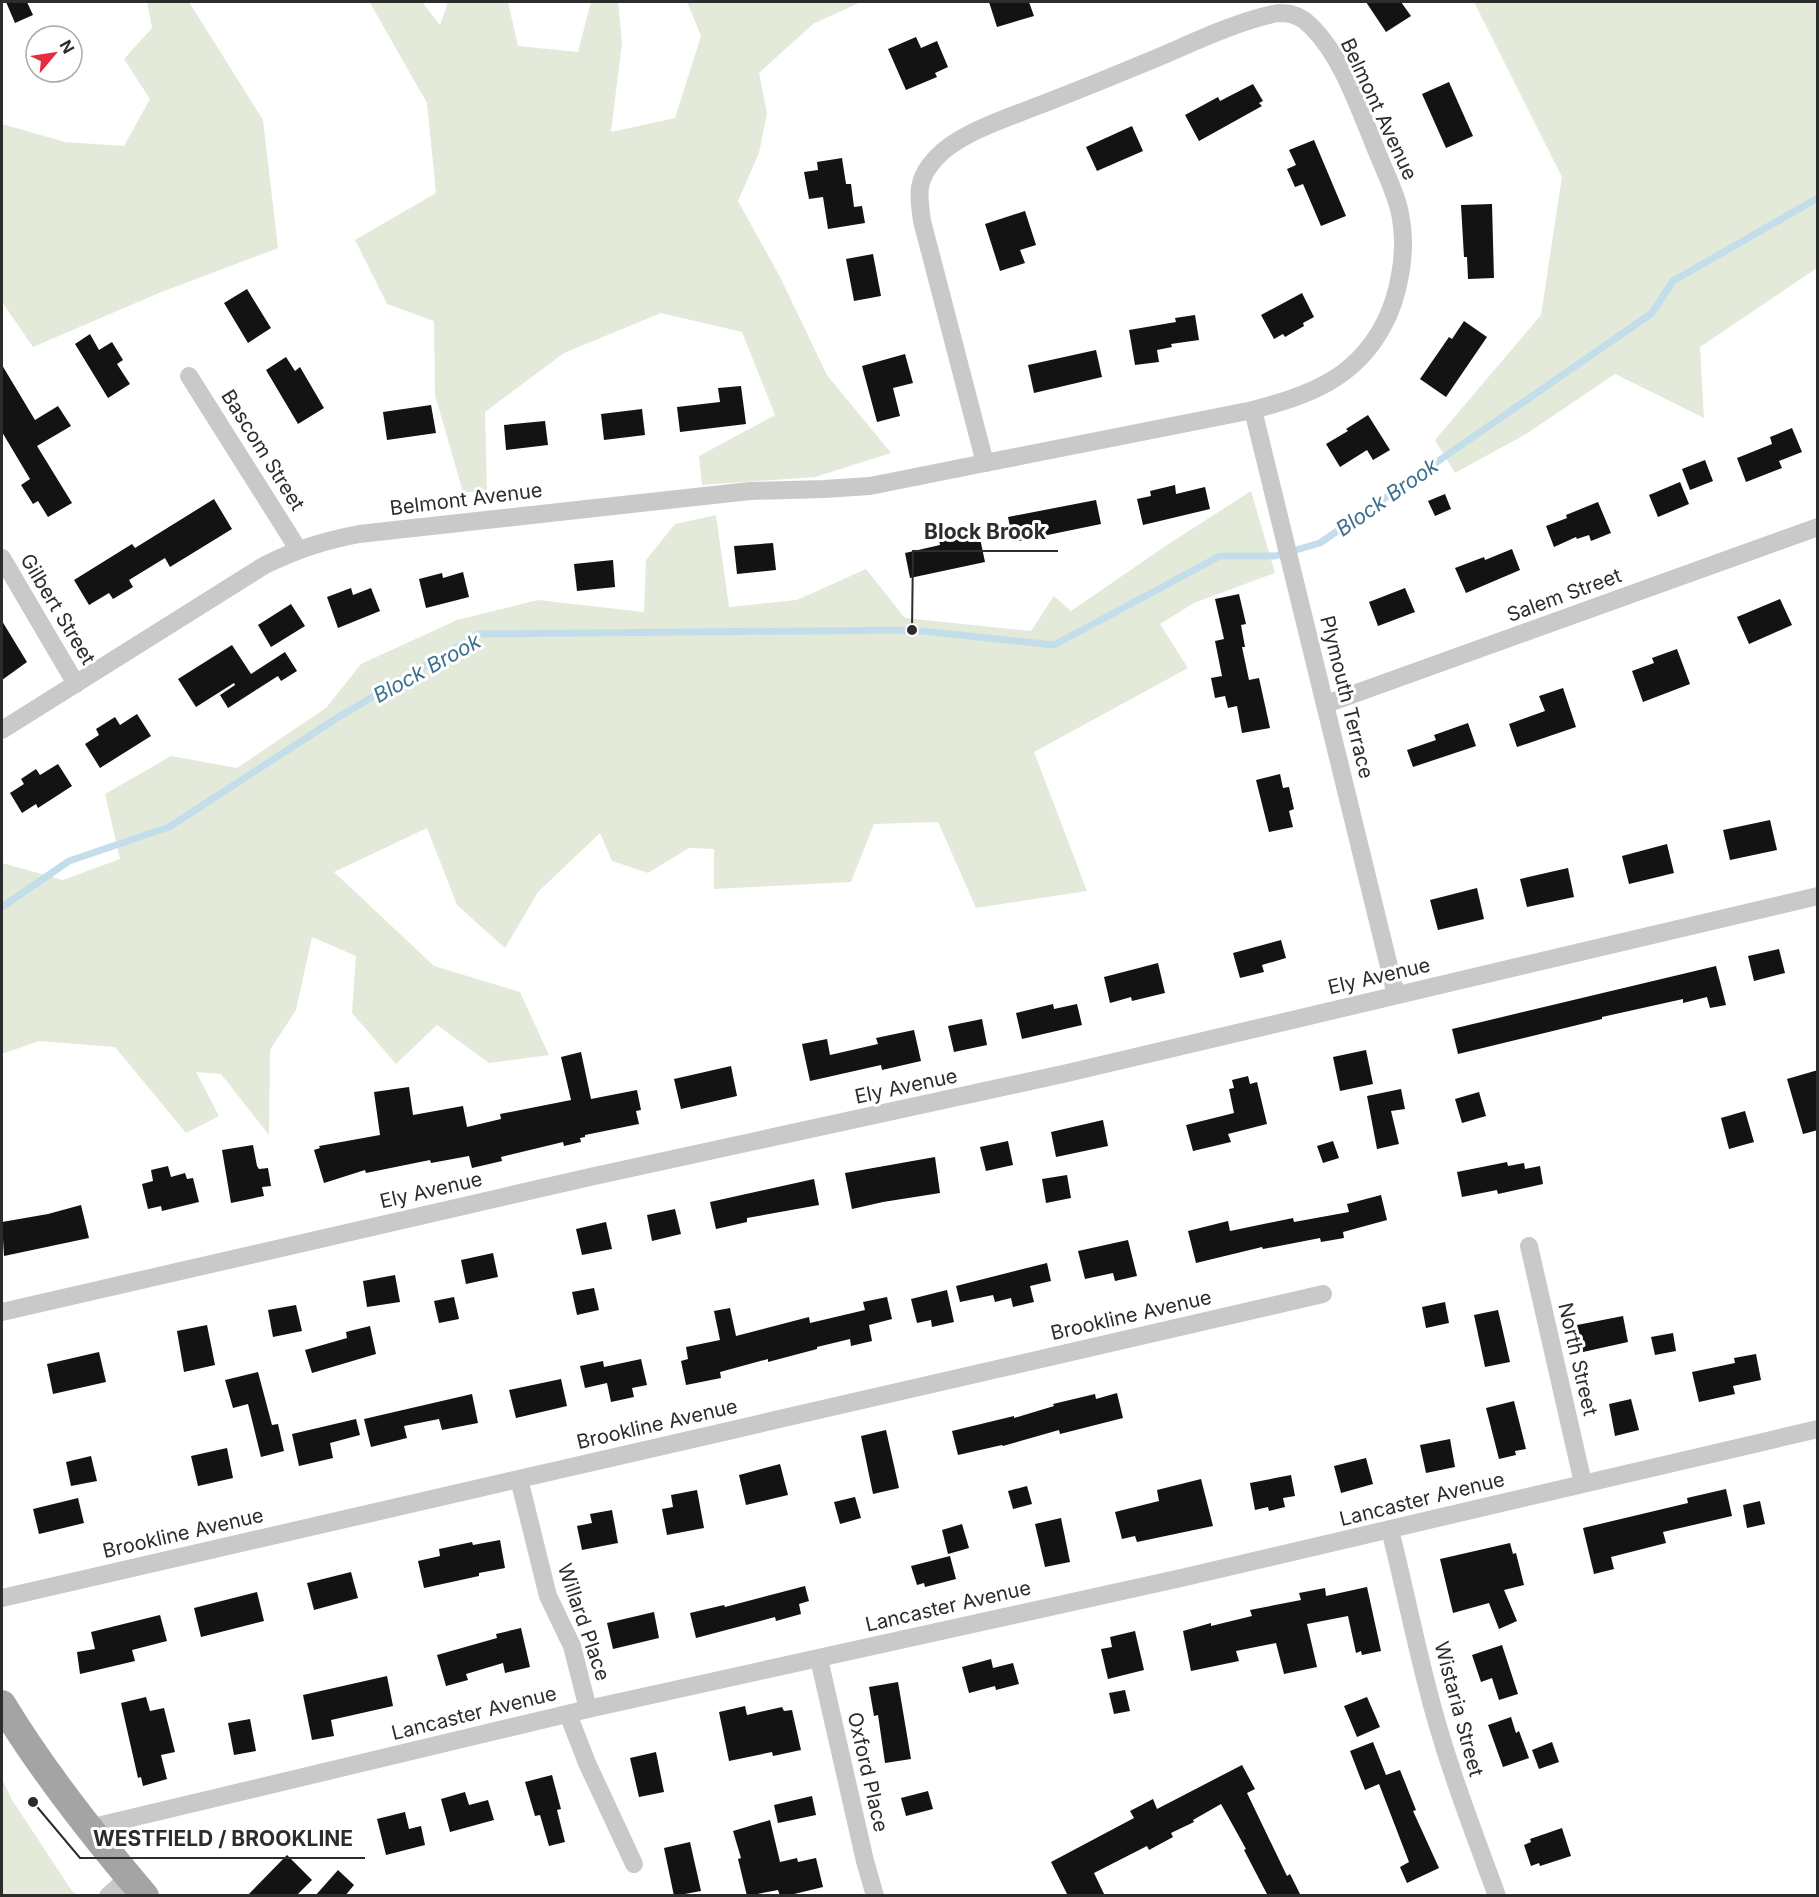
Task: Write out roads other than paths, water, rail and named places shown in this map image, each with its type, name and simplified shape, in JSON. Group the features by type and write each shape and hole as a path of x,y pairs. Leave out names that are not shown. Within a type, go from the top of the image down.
{"main road":[{"path":"2,1704 38,1760 137,1886"}],"street":[{"name":"Belmont Avenue","path":"2,730 265,565 298,549 327,540 359,534 750,491 870,486 986,463 1253,410 1317,390 1355,362 1376,339 1384,326 1395,294 1401,259 1402,220 1359,108 1332,53 1303,20 1292,13 1278,13 1226,28 1153,60 999,121 946,149 930,165 919,185 918,197 922,221 986,463"},
{"name":"Bascom Street","path":"189,376 298,549"},
{"name":"Plymouth Terrace","path":"1253,410 1396,995"},
{"name":"Salem Street","path":"1326,704 1818,527"},
{"name":"Gilbert Street","path":"2,558 76,684"},
{"name":"Ely Avenue","path":"2,1312 590,1177 1062,1074 1818,896"},
{"name":"North Street","path":"1529,1246 1583,1483"},
{"name":"Brookline Avenue","path":"2,1598 1323,1294"},
{"name":"Lancaster Avenue","path":"90,1828 588,1709 1390,1530 1818,1429"},
{"name":"Willard Place","path":"519,1479 548,1596 572,1646 588,1709"},
{"name":"Wistaria Street","path":"1390,1530 1426,1683 1454,1778 1497,1896"},
{"name":"Oxford Place","path":"819,1659 875,1896"},
{"path":"568,1714 587,1763 634,1864"},
{"path":"108,1896 137,1886"}],"waterway":[{"name":"Block Brook","path":"2,907 69,861 169,827 337,718 479,634 912,630 1054,645 1220,556 1275,556 1320,543 1652,313 1673,281 1818,198"}],"place":[{"name":"Block Brook","path":"912,630"},
{"name":"WESTFIELD / BROOKLINE","path":"33,1802"}]}
